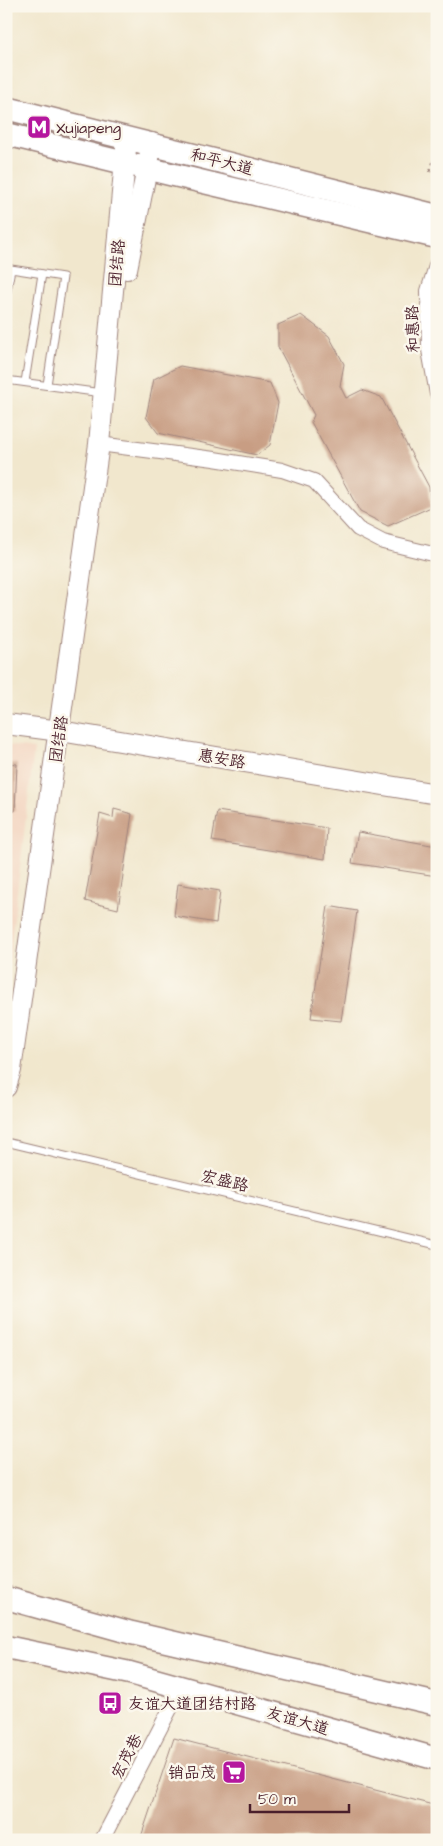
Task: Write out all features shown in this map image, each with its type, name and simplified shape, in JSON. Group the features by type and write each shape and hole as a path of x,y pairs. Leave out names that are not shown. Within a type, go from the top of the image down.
{"main road":[{"name":"和平大道","path":"6,108 152,143 437,216"},
{"name":"和平大道","path":"7,137 437,237"},
{"name":"友谊大道","path":"9,1622 74,1617 437,1714"},
{"name":"友谊大道","path":"9,1622 61,1658 437,1743"},
{"name":"友谊大道","path":"132,1633 437,1704"},
{"name":"友谊大道","path":"130,1673 437,1759"}],"street":[{"name":"团结路","path":"6,1088 12,1070 99,444 127,138"},
{"name":"团结路","path":"105,391 152,143"},
{"name":"和惠路","path":"437,263 428,291 428,301 429,350 437,394"},
{"path":"99,444 282,470 314,481 358,529 383,542 437,554"},
{"name":"惠安路","path":"6,724 60,731 437,794"},
{"name":"宏茂巷","path":"102,1840 181,1688"}],"lane":[{"path":"6,296 11,269 63,277 47,385"},
{"path":"25,382 42,274"},
{"path":"6,380 105,391"},
{"name":"宏盛路","path":"6,1142 437,1245"}],"path":[{"path":"430,172 437,151"}],"shaded area":[{"path":"6,745 34,749 6,985"}],"building":[{"path":"301,315 329,336 344,364 340,386 346,398 362,390 381,397 429,487 431,507 388,526 360,512 311,422 314,415 278,347 278,325"},
{"path":"180,366 270,383 278,403 270,445 257,455 158,433 146,417 154,379"},
{"path":"6,763 17,764 15,811 6,811"},
{"path":"114,809 132,814 118,909 85,901 100,814 113,818"},
{"path":"217,811 327,828 325,859 212,841"},
{"path":"358,832 437,846 437,876 352,863"},
{"path":"178,884 220,891 216,923 174,916"},
{"path":"328,906 357,911 341,1021 311,1018"},
{"name":"销品茂","path":"174,1738 437,1806 437,1840 140,1840"}],"place":[{"name":"Xujiapeng","path":"39,127"},
{"name":"友谊大道团结村路","path":"110,1703"},
{"name":"销品茂","path":"234,1772"}]}
